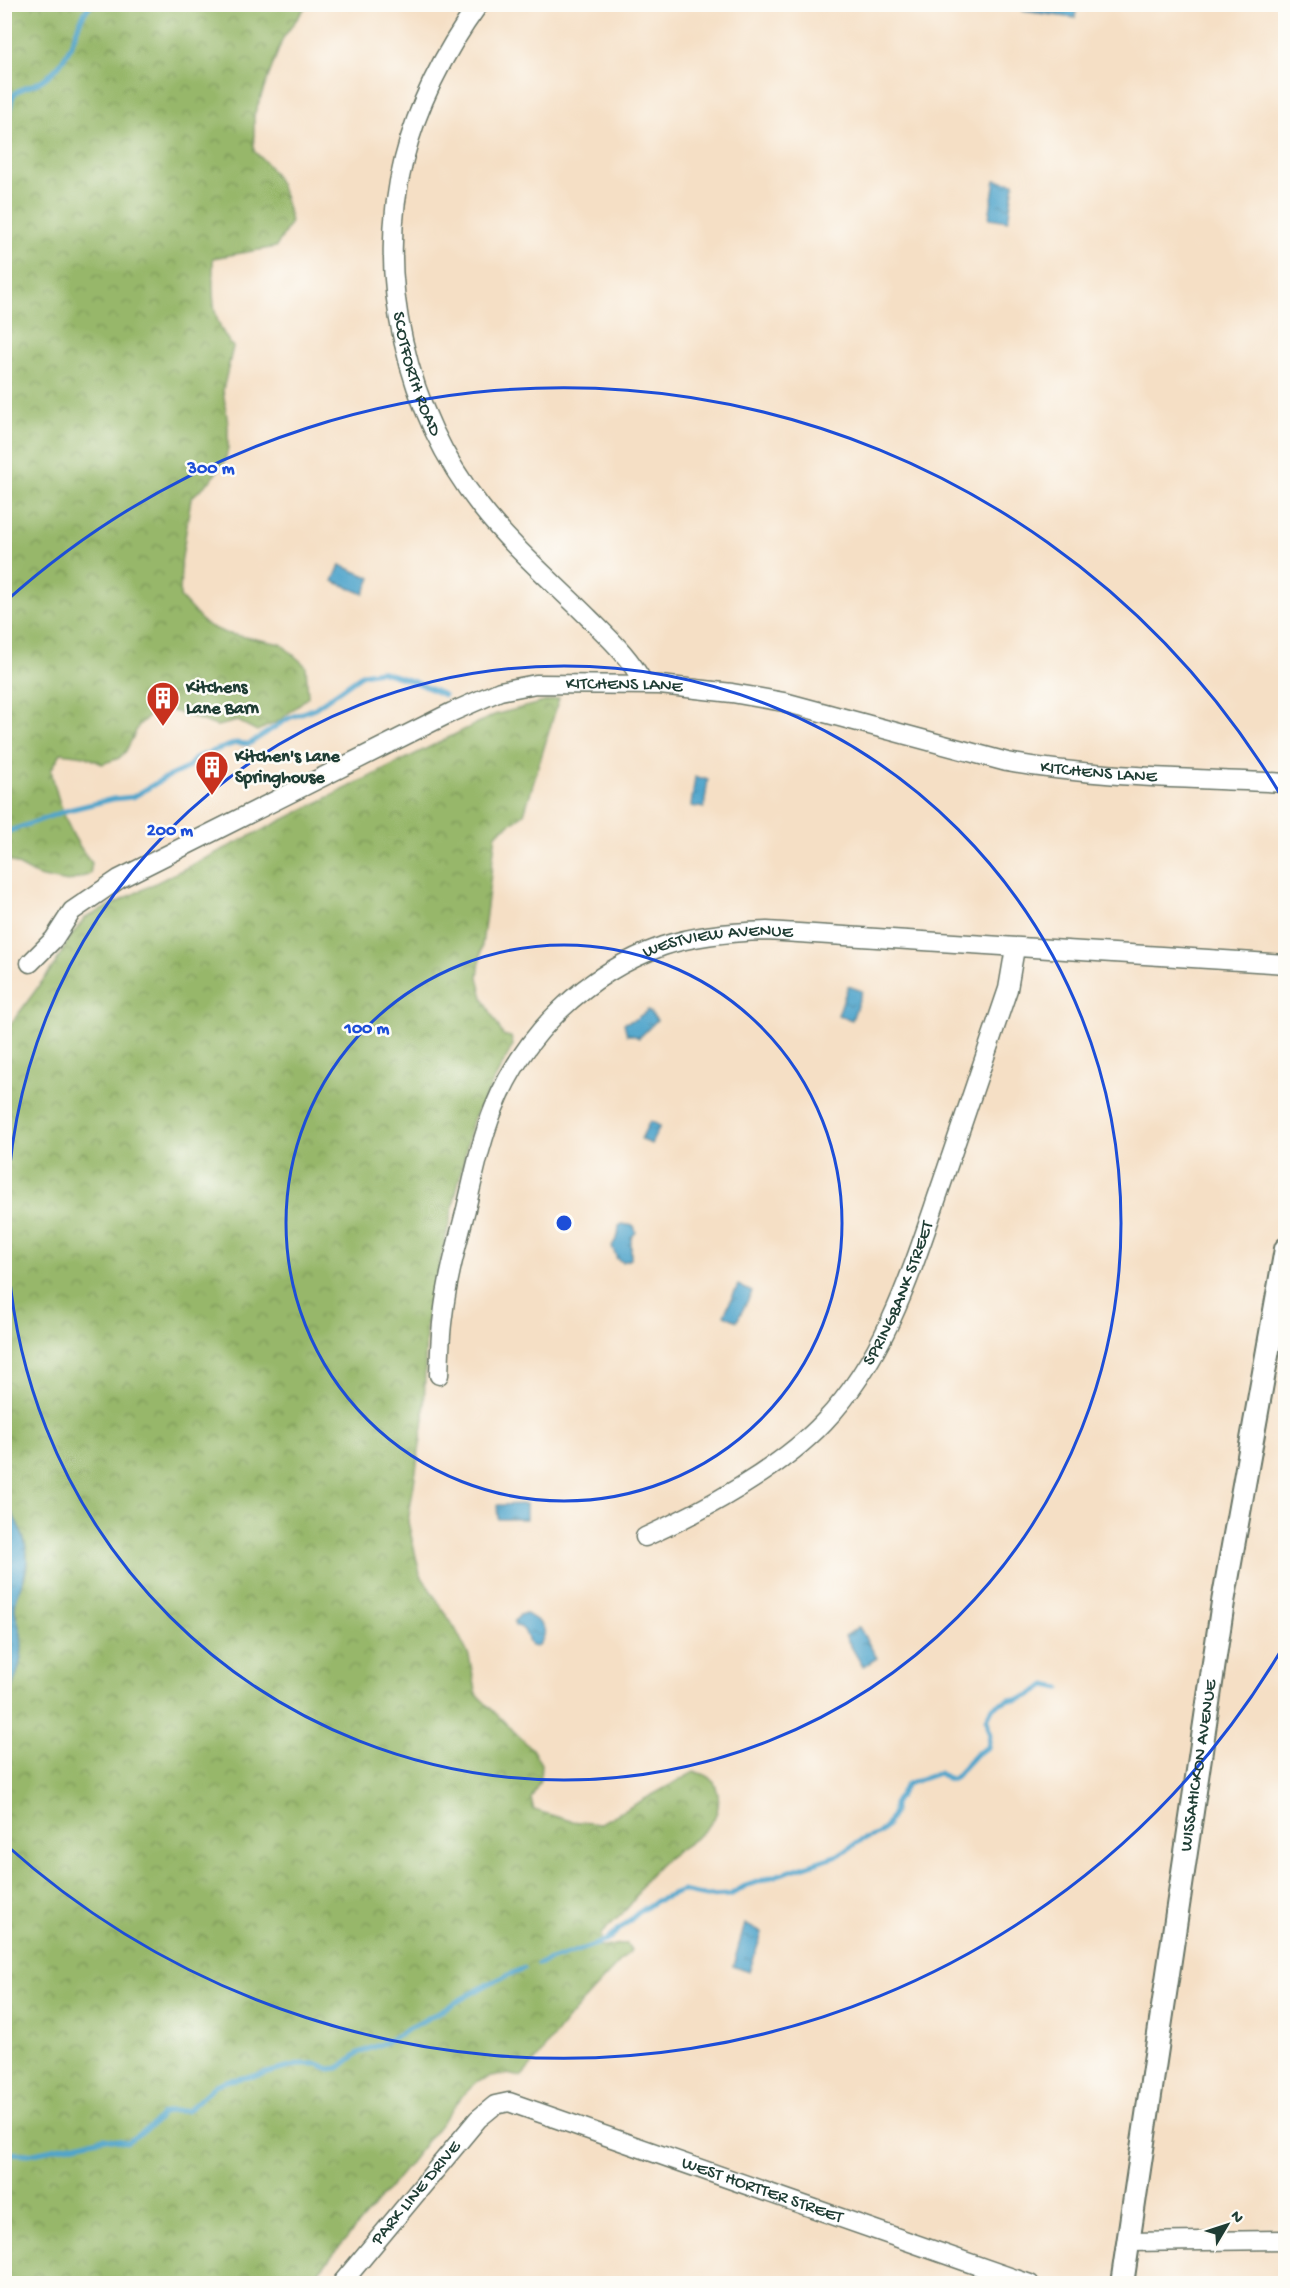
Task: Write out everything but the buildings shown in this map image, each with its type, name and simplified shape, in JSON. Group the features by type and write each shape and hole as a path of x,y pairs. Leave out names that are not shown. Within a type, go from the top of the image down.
{"street":[{"name":"SCOTFORTH ROAD","path":"479,4 453,42 437,71 422,105 403,161 396,209 394,290 408,360 428,420 481,507 622,651 644,684"},
{"name":"KITCHENS LANE","path":"30,963 54,939 72,911 118,879 485,697 500,691 536,684 644,684 765,698 1007,762 1031,766 1286,783"},
{"name":"WESTVIEW AVENUE","path":"440,1375 442,1317 447,1290 489,1122 511,1073 535,1036 577,995 609,972 649,952 686,940 728,933 767,931 1286,964"},
{"name":"SPRINGBANK STREET","path":"645,1537 692,1515 724,1496 796,1447 832,1413 867,1365 887,1330 918,1254 1008,989 1015,948"},
{"name":"WISSAHICKON AVENUE","path":"1122,2283 1223,1602 1286,1249"},
{"name":"WEST HORTTER STREET","path":"495,2104 509,2102 521,2106 1030,2283"},
{"name":"PARK LINE DRIVE","path":"341,2283 478,2119 495,2104"},
{"path":"1128,2242 1286,2240"}],"green space":[{"path":"5,4 307,5 283,38 254,115 254,151 275,175 286,200 291,222 276,247 213,258 213,294 216,316 233,347 223,390 228,424 228,449 225,461 210,481 191,498 181,564 180,597 205,624 225,633 281,644 306,666 308,697 279,721 257,731 238,721 217,726 167,709 153,712 139,725 126,751 119,758 102,764 85,756 61,753 51,770 57,795 71,831 92,863 90,874 68,882 38,876 5,858"},
{"path":"559,698 524,814 496,834 478,977 483,998 503,1035 511,1037 513,1045 473,1120 426,1324 424,1419 408,1522 420,1574 455,1628 469,1656 477,1695 532,1749 541,1764 540,1780 531,1799 534,1810 571,1821 599,1824 694,1772 706,1775 714,1782 719,1803 716,1814 703,1832 656,1869 630,1905 601,1934 600,1947 627,1944 631,1950 576,2010 521,2077 507,2074 478,2081 463,2095 401,2174 309,2283 5,2284 4,1702 19,1660 21,1635 15,1603 25,1577 27,1557 24,1538 4,1503 5,1032 55,964 69,939 85,918 494,715"}],"water":[{"path":"1023,5 1077,5 1075,18 1023,11"},
{"path":"995,180 1014,183 1008,221 989,218"},
{"path":"340,565 371,578 364,594 333,581"},
{"path":"695,777 708,779 704,808 691,806"},
{"path":"848,986 862,991 852,1020 838,1015"},
{"path":"648,1010 657,1020 639,1038 627,1035 624,1023 636,1019"},
{"path":"650,1121 660,1126 651,1144 641,1139"},
{"path":"622,1224 634,1226 636,1232 631,1238 631,1259 623,1262 617,1259 612,1246 618,1236 619,1226"},
{"path":"738,1285 752,1292 737,1321 724,1315"},
{"path":"5,1503 24,1538 27,1557 24,1577 15,1604 22,1652 16,1678 5,1702"},
{"path":"526,1504 526,1519 498,1519 497,1505"},
{"path":"525,1613 543,1626 544,1635 538,1646 531,1645 522,1628 515,1626 514,1622"},
{"path":"859,1627 877,1658 863,1667 845,1636"},
{"path":"745,1924 762,1933 749,1972 733,1966"}],"waterway":[{"name":"KITCHENS LANE","path":"4,122 15,93 41,81 62,61 82,17 91,4"},
{"path":"4,833 68,810 113,799 133,797 187,768 197,757 236,743 249,744 289,718 315,708 363,674 380,671 415,682 444,695"},
{"path":"538,1964 606,1941 638,1913 656,1901 682,1891 706,1896 730,1895 745,1886 838,1855 861,1840 878,1834 885,1828 894,1813 894,1804 907,1784 939,1773 947,1779 953,1779 976,1754 988,1747 990,1736 987,1719 993,1707 1009,1699 1017,1700 1029,1696 1046,1685 1060,1688"},
{"path":"4,2153 29,2154 104,2138 127,2142 151,2126 162,2114 170,2111 187,2111 215,2085 225,2081 302,2064 318,2064 330,2069 339,2068 358,2053 384,2043 488,1984 524,1968"}],"place":[{"name":"Kitchens Lane Barn","path":"163,727"},
{"name":"Kitchen's Lane Springhouse","path":"212,796"}]}
